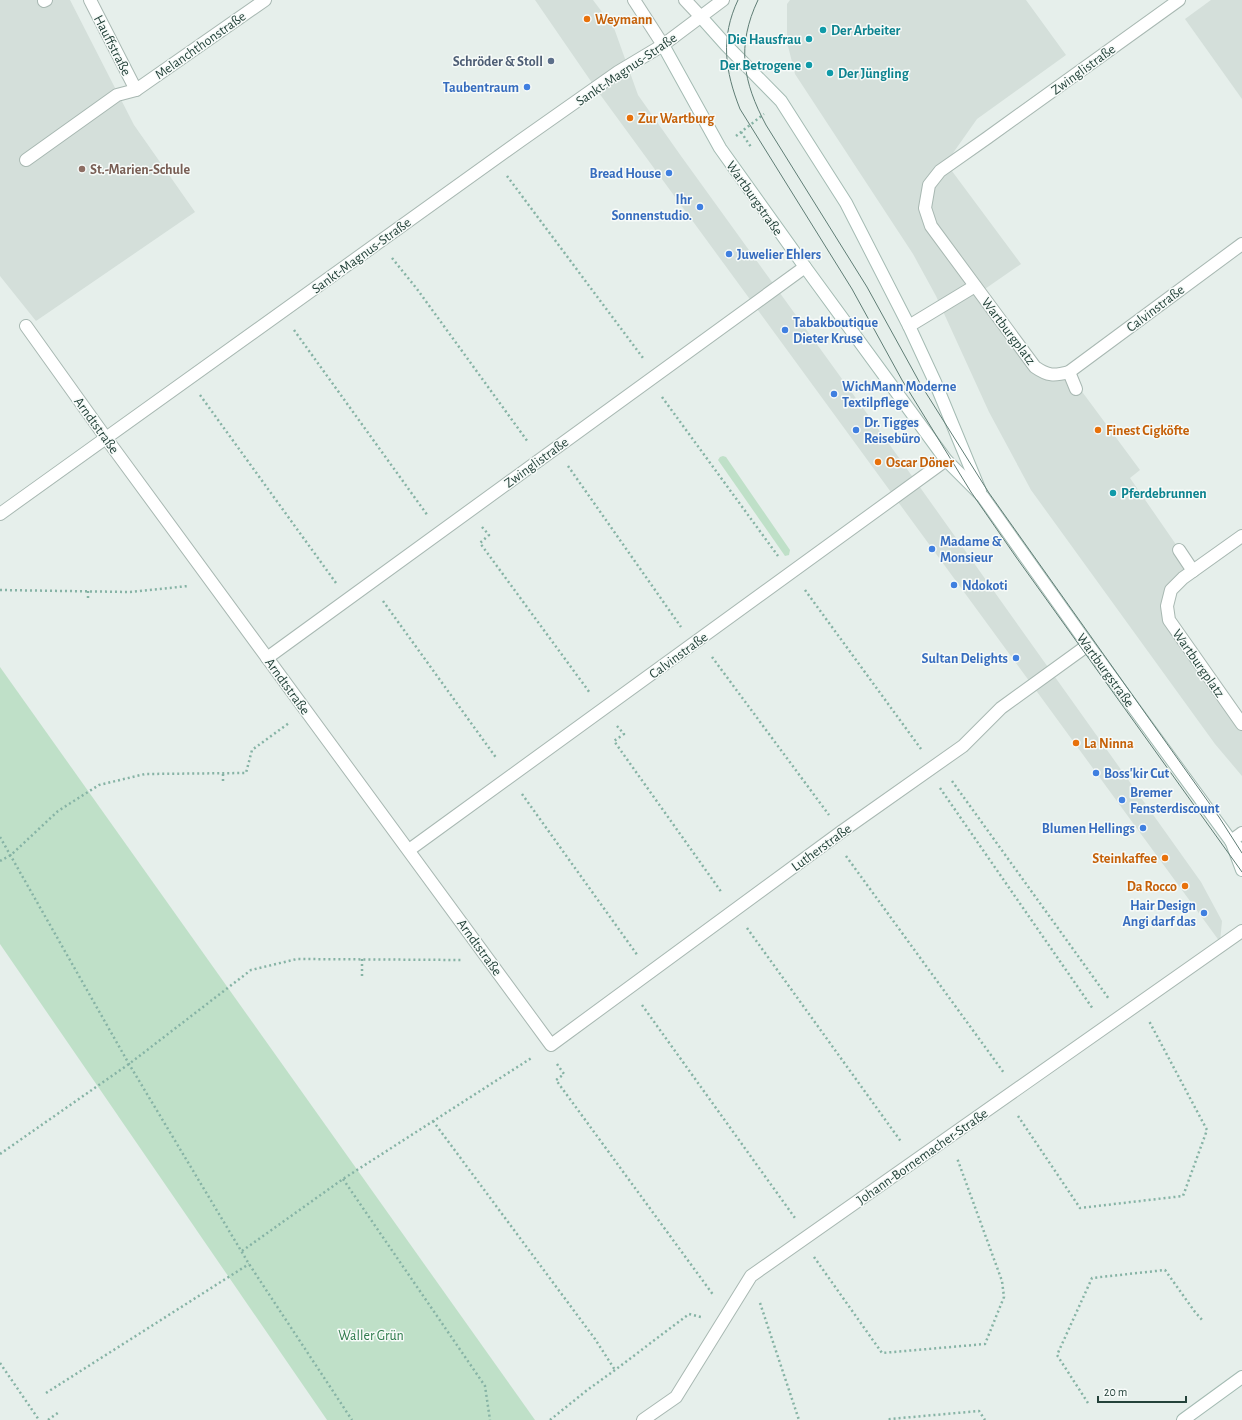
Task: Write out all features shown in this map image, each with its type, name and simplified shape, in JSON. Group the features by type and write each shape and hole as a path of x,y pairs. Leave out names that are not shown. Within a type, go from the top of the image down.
{"street":[{"name":"Hauffstraße","path":"90,0 136,90"},
{"name":"Melanchthonstraße","path":"26,160 117,95 136,90 265,0"},
{"name":"Wartburgstraße","path":"634,0 663,45 720,148 805,268 946,460 983,497 1088,645 1231,841 1242,851"},
{"name":"Wartburgstraße","path":"685,0 781,101 846,203 909,326 935,382 983,497"},
{"name":"Sankt-Magnus-Straße","path":"0,514 605,82 663,45 723,0"},
{"name":"Zwinglistraße","path":"988,138 1179,0"},
{"name":"Wartburgplatz","path":"988,138 940,171 929,185 925,208 931,226 1035,367 1045,374 1058,375 1069,372"},
{"name":"Calvinstraße","path":"1069,372 1242,244"},
{"name":"Zwinglistraße","path":"267,658 805,268"},
{"name":"Wartburgplatz","path":"909,326 975,286"},
{"name":"Arndtstraße","path":"26,326 106,438 551,1045"},
{"path":"1069,372 1076,389"},
{"name":"Calvinstraße","path":"408,850 946,460"},
{"path":"1179,550 1197,568 1242,536"},
{"name":"Wartburgplatz","path":"1197,568 1183,578 1171,590 1167,606 1169,620 1242,724"},
{"name":"Lutherstraße","path":"551,1045 841,832 964,746 1001,708 1088,645"},
{"path":"1242,833 1231,841 1242,858"},
{"name":"Wartburgstraße","path":"1231,841 1242,870"},
{"name":"Johann-Bornemacher-Straße","path":"643,1420 676,1397 751,1276 1242,931"},
{"path":"1183,1420 1242,1377"}],"path":[{"path":"720,148 781,101"},
{"path":"741,132 751,147"},
{"path":"520,193 656,375"},
{"path":"406,274 540,459"},
{"path":"307,347 440,532"},
{"path":"188,379 348,599"},
{"path":"665,401 790,573"},
{"path":"566,464 693,644"},
{"path":"484,529 489,535 480,543 603,710"},
{"path":"0,590 130,592 212,583"},
{"path":"88,591 88,601"},
{"path":"807,592 934,766 951,780 1121,1016"},
{"path":"381,599 510,777"},
{"path":"716,662 841,832"},
{"path":"0,861 11,855 58,811 99,785 145,774 246,773 252,750 306,710"},
{"path":"618,727 624,734 614,741 916,1161"},
{"path":"223,774 223,783"},
{"path":"941,790 1106,1027"},
{"path":"525,799 650,973"},
{"path":"0,837 129,1064 249,1264 352,1420"},
{"path":"848,859 1016,1090"},
{"path":"0,1154 129,1064 251,970 297,959 489,960"},
{"path":"362,959 362,976"},
{"path":"1006,1097 1080,1208 1183,1196 1207,1130 1139,1003"},
{"path":"643,1006 782,1199 805,1239 882,1353 985,1344 1004,1297 1002,1281 950,1137"},
{"path":"242,1251 343,1179 551,1045"},
{"path":"558,1066 564,1074 556,1080 700,1278 725,1318"},
{"path":"433,1121 590,1333 615,1370"},
{"path":"343,1179 485,1386 490,1420"},
{"path":"46,1393 249,1264"},
{"path":"1088,1403 1057,1355 1092,1278 1165,1270 1202,1320"},
{"path":"751,1276 799,1420"},
{"path":"550,1420 586,1391 689,1314 725,1318"},
{"path":"0,1363 38,1419 34,1420"},
{"path":"889,1420 979,1411 985,1420"},
{"path":"48,1420 59,1412"}],"shaded area":[{"name":"St.-Marien-Schule","path":"0,0 70,0 134,125 195,212 36,321 0,276"},
{"path":"535,0 593,0 614,28 638,95 1201,882 1222,921 1220,942 599,93"},
{"path":"790,0 1026,0 1066,55 977,119 946,163 1021,264 982,291 1045,371 1066,370 1140,470 1130,478 1195,572 1173,591 1171,620 1242,712 1242,776 1215,744 1031,490 989,412 936,296 913,254 795,74 787,42 787,4"},
{"path":"1211,0 1242,0 1242,99 1185,19"}],"green space":[{"path":"723,456 726,457 790,550 789,555 785,556 718,460"},
{"name":"Waller Grün","path":"0,667 535,1420 327,1420 0,944"}],"tram line":[{"path":"738,0 732,14 729,28 727,54 731,81 740,109 852,289 902,380 971,492 1242,872"},
{"path":"758,0 751,17 747,33 745,64 752,94 766,125 867,287 921,385 989,493 1219,817 1242,853"}],"place":[{"name":"Weymann","path":"587,19"},
{"name":"Der Arbeiter","path":"823,30"},
{"name":"Die Hausfrau","path":"809,39"},
{"name":"Schröder & Stoll","path":"551,61"},
{"name":"Der Betrogene","path":"809,65"},
{"name":"Der Jüngling","path":"830,73"},
{"name":"Taubentraum","path":"527,87"},
{"name":"Zur Wartburg","path":"630,118"},
{"name":"St.-Marien-Schule","path":"82,169"},
{"name":"Bread House","path":"669,173"},
{"name":"Ihr Sonnenstudio.","path":"700,207"},
{"name":"Juwelier Ehlers","path":"729,254"},
{"name":"Tabakboutique Dieter Kruse","path":"785,330"},
{"name":"WichMann Moderne Textilpflege","path":"834,394"},
{"name":"Dr. Tigges Reisebüro","path":"856,430"},
{"name":"Finest Cigköfte","path":"1098,430"},
{"name":"Oscar Döner","path":"878,462"},
{"name":"Pferdebrunnen","path":"1113,493"},
{"name":"Madame & Monsieur","path":"932,549"},
{"name":"Ndokoti","path":"954,585"},
{"name":"Sultan Delights","path":"1016,658"},
{"name":"La Ninna","path":"1076,743"},
{"name":"Boss'kir Cut","path":"1096,773"},
{"name":"Bremer Fensterdiscount","path":"1122,800"},
{"name":"Blumen Hellings","path":"1143,828"},
{"name":"Steinkaffee","path":"1165,858"},
{"name":"Da Rocco","path":"1185,886"},
{"name":"Hair Design Angi darf das","path":"1204,913"}]}
